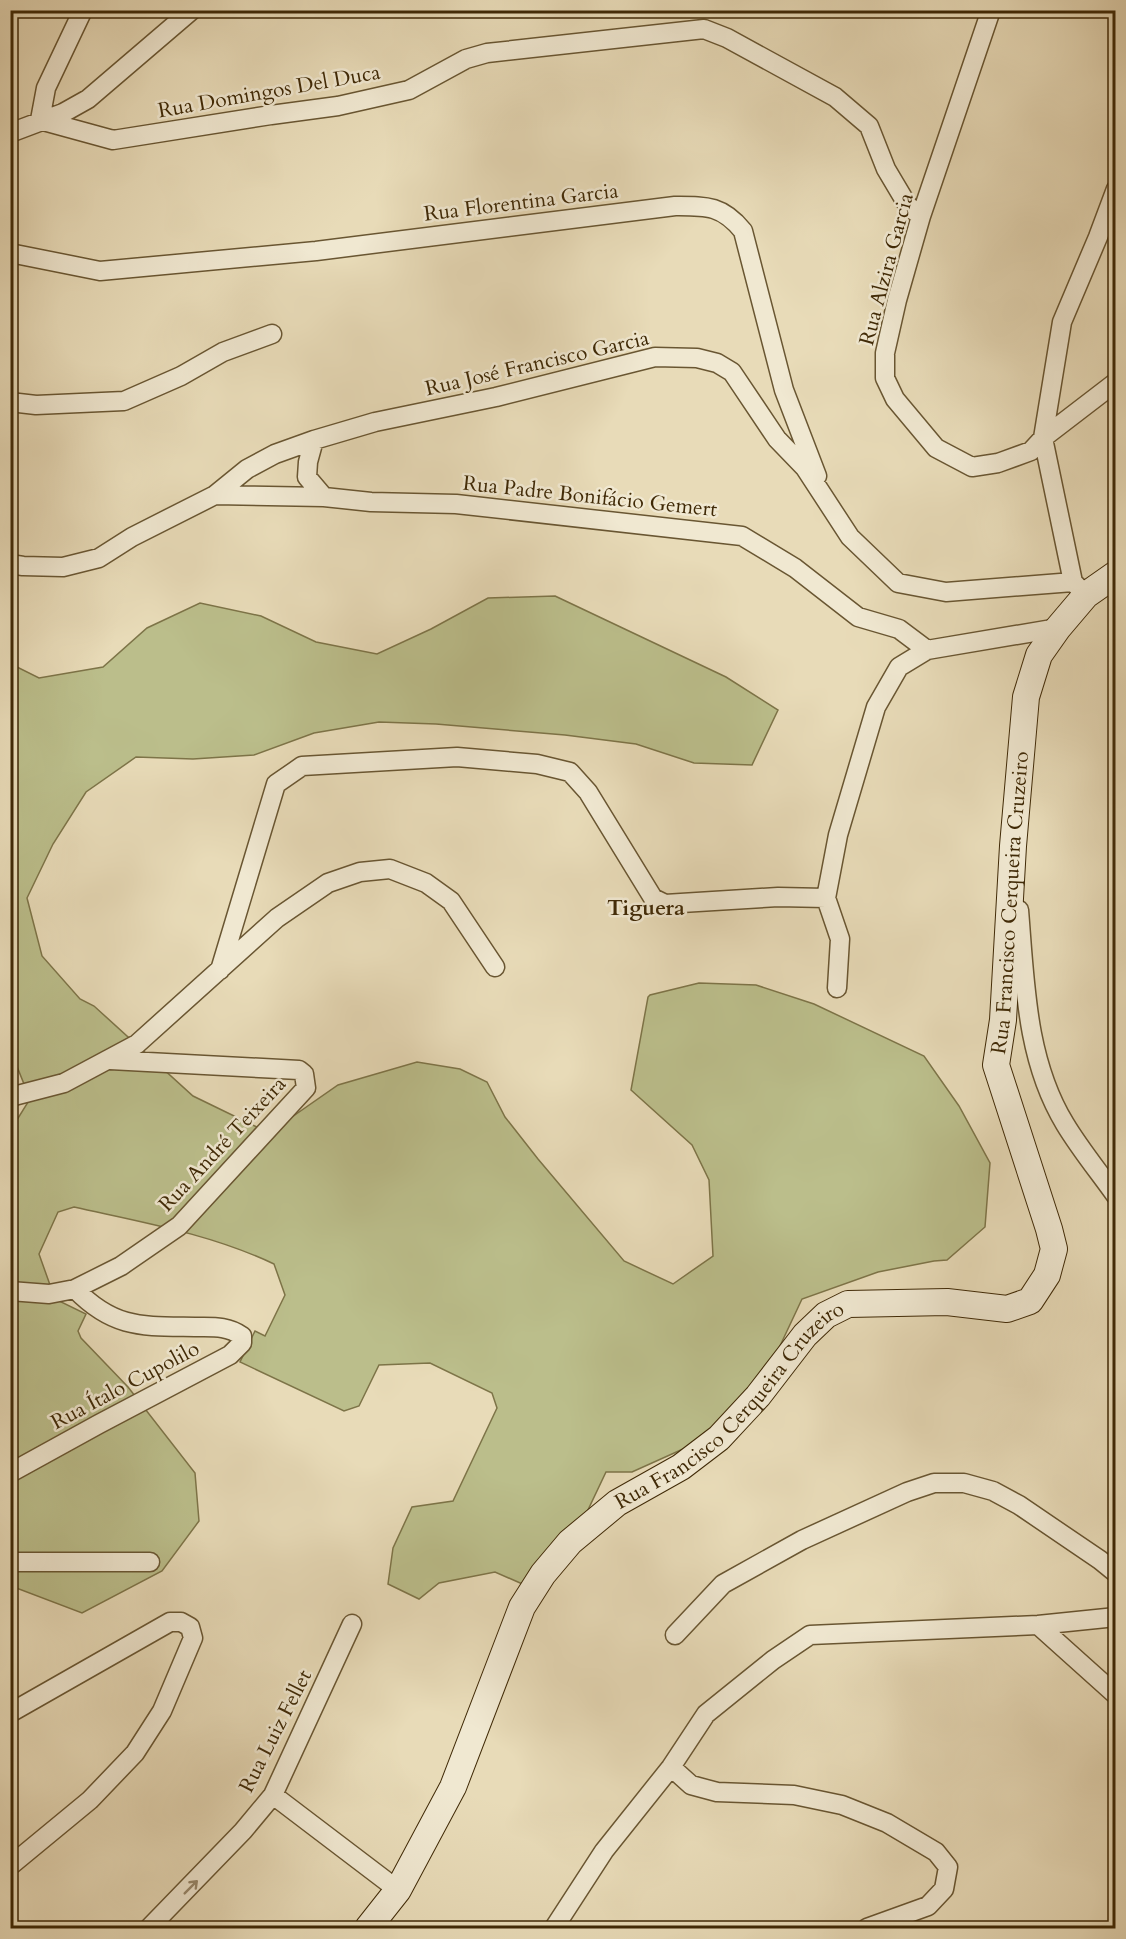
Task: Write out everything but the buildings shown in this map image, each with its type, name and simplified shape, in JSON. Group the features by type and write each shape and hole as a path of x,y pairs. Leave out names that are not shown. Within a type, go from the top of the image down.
{"main road":[{"name":"Rua Francisco Cerqueira Cruzeiro","path":"368,1929 398,1890 453,1787 522,1607 543,1574 570,1542 617,1503 681,1467 719,1438 758,1396 805,1335 826,1315 848,1304 947,1302 1007,1309 1030,1301 1047,1275 1054,1249 1052,1239 996,1065 1002,1020 1013,846 1026,696 1039,655 1058,628 1079,588 1116,574"}],"street":[{"path":"40,120 46,88 83,10"},
{"path":"10,134 40,120 63,113 88,99 192,10"},
{"name":"Rua Alzira Garcia","path":"991,10 921,216 897,300 885,353 885,378 896,399 936,448 972,467 998,463 1031,451 1043,438 1116,382"},
{"name":"Rua Domingos Del Duca","path":"40,120 113,140 338,106 409,90 466,59 487,53 704,29 728,38 835,96 869,126 886,169 908,206 921,216"},
{"path":"1079,588 1043,438 1062,322 1116,189"},
{"name":"Rua Florentina Garcia","path":"10,253 100,272 316,251 675,206 716,207 732,217 743,231 784,390 828,506"},
{"path":"10,402 36,405 124,401 180,376 223,352 272,334"},
{"name":"Rua José Francisco Garcia","path":"10,564 23,567 63,567 99,558 132,537 214,495 247,469 275,454 314,440 375,422 496,397 655,357 697,358 717,363 732,372 777,439 805,468 850,537 897,583 946,592 1079,588"},
{"path":"314,440 308,462 307,477 324,497"},
{"name":"Rua Padre Bonifácio Gemert","path":"214,495 324,497 370,502 456,504 742,536 795,568 858,617 899,629 927,650"},
{"path":"837,988 840,939 826,897 838,835 876,708 899,667 927,650 1058,628"},
{"path":"220,970 276,784 302,766 457,757 537,764 570,772 588,792 653,898 665,904 678,905 778,897 826,897"},
{"path":"1013,846 1027,1012 1041,1072 1065,1123 1116,1196"},
{"path":"10,1097 64,1083 137,1044 278,918 328,883 360,872 390,869 426,883 451,901 495,967"},
{"name":"Rua André Teixeira","path":"75,1288 121,1266 179,1226 306,1088 304,1074 299,1070 110,1060"},
{"path":"10,1291 49,1294 75,1288"},
{"name":"Rua Ítalo Cupolilo","path":"10,1473 230,1355 239,1347 243,1339 242,1336 229,1329 159,1328 126,1323 100,1311 75,1288"},
{"path":"675,1635 723,1584 802,1540 907,1492 934,1483 964,1484 993,1491 1019,1505 1116,1573"},
{"path":"10,1562 150,1562"},
{"path":"554,1929 604,1851 671,1767 706,1714 773,1660 810,1635 1038,1625 1116,1617"},
{"path":"10,1713 170,1622 181,1622 190,1628 193,1638 162,1711 135,1754 90,1800 10,1866"},
{"name":"Rua Luiz Fellet","path":"149,1929 243,1831 273,1795 352,1624"},
{"path":"1038,1625 1116,1695"},
{"path":"671,1767 691,1785 717,1792 794,1795 842,1805 887,1823 936,1852 948,1867 944,1889 928,1906 867,1929"},
{"path":"273,1795 398,1890"}],"green space":[{"path":"555,596 726,677 778,710 752,765 694,763 636,744 565,735 436,724 379,722 314,733 254,755 193,759 136,757 86,792 53,844 27,898 42,956 80,999 94,1006 193,1096 269,1133 338,1085 417,1062 460,1069 487,1082 505,1117 624,1261 673,1284 713,1256 709,1180 692,1145 631,1090 648,997 699,983 756,985 814,1004 924,1056 959,1106 990,1163 985,1227 947,1260 878,1272 802,1299 763,1382 703,1440 632,1472 606,1472 586,1514 527,1586 495,1572 439,1583 419,1599 388,1584 393,1548 412,1507 453,1501 497,1408 492,1393 430,1363 379,1365 359,1406 344,1411 240,1362 255,1331 265,1336 285,1295 274,1264 226,1245 150,1224 74,1207 58,1212 39,1254 55,1299 86,1314 78,1331 81,1338 128,1387 195,1473 199,1521 162,1571 82,1613 11,1586 10,1131 30,1099 10,1049 11,664 39,678 103,667 147,628 200,603 261,616 316,642 377,654 431,629 488,598"}],"district":[{"name":"Tiguera","path":"646,907"}]}
